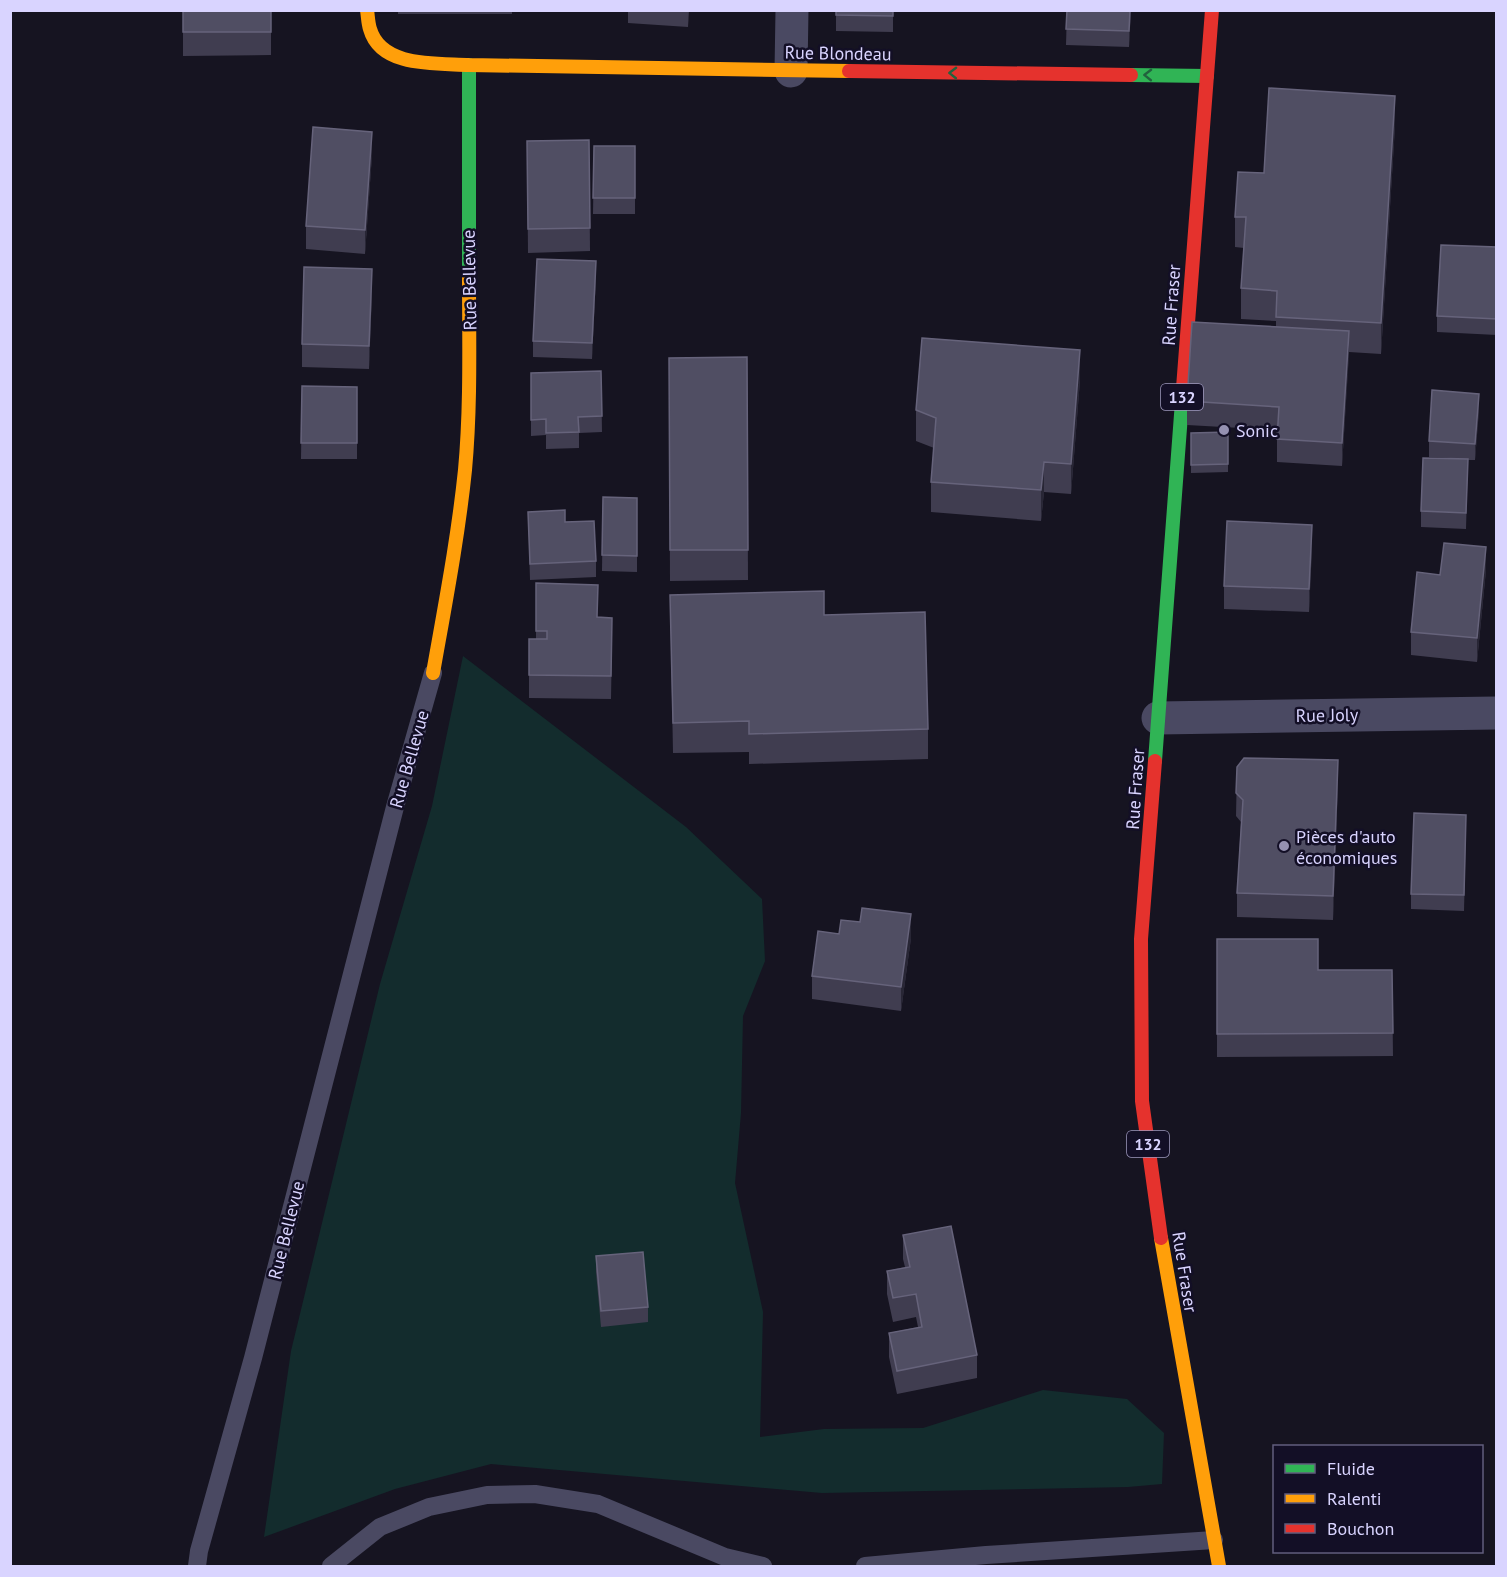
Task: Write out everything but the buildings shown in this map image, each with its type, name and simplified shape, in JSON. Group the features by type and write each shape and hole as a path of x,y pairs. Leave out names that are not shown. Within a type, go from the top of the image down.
{"main road":[{"path":"367,10 367,27 381,50 400,60 469,65"},
{"name":"Rue Fraser","path":"1212,10 1141,939 1142,1101 1165,1268 1219,1566"},
{"name":"Rue Blondeau","path":"469,65 1207,76"},
{"name":"Rue Bellevue","path":"433,674 456,546 465,468 470,376 469,65"}],"street":[{"path":"791,71 792,10"},
{"name":"Rue Joly","path":"1158,718 1497,713"}],"lane":[{"name":"Rue Bellevue","path":"197,1566 199,1551 253,1358 389,829 433,674"},
{"path":"331,1566 380,1527 429,1507 487,1495 535,1494 598,1503 725,1557 763,1566"},
{"path":"865,1566 986,1555 1214,1540"}],"green space":[{"path":"463,656 686,827 762,899 765,961 743,1016 741,1113 735,1183 763,1312 760,1437 824,1429 923,1428 1043,1390 1127,1399 1164,1433 1162,1484 1128,1487 822,1493 491,1464 395,1489 264,1537 291,1351 380,984 432,806"}],"traffic: fast":[{"path":"469,65 469,274"},
{"path":"1131,75 1207,76"},
{"path":"1155,761 1183,388"}],"traffic: slow":[{"path":"367,10 370,29 376,42 386,51 398,57 427,63 849,71"},
{"path":"433,673 455,546 465,470 469,397 469,274"},
{"path":"1161,1238 1219,1566"}],"traffic: jam":[{"path":"1183,388 1212,10"},
{"path":"849,71 1131,75"},
{"path":"1155,761 1141,939 1142,1101 1161,1238"}],"place":[{"name":"Sonic","path":"1224,430"},
{"name":"Pièces d'auto économiques","path":"1284,846"}]}
